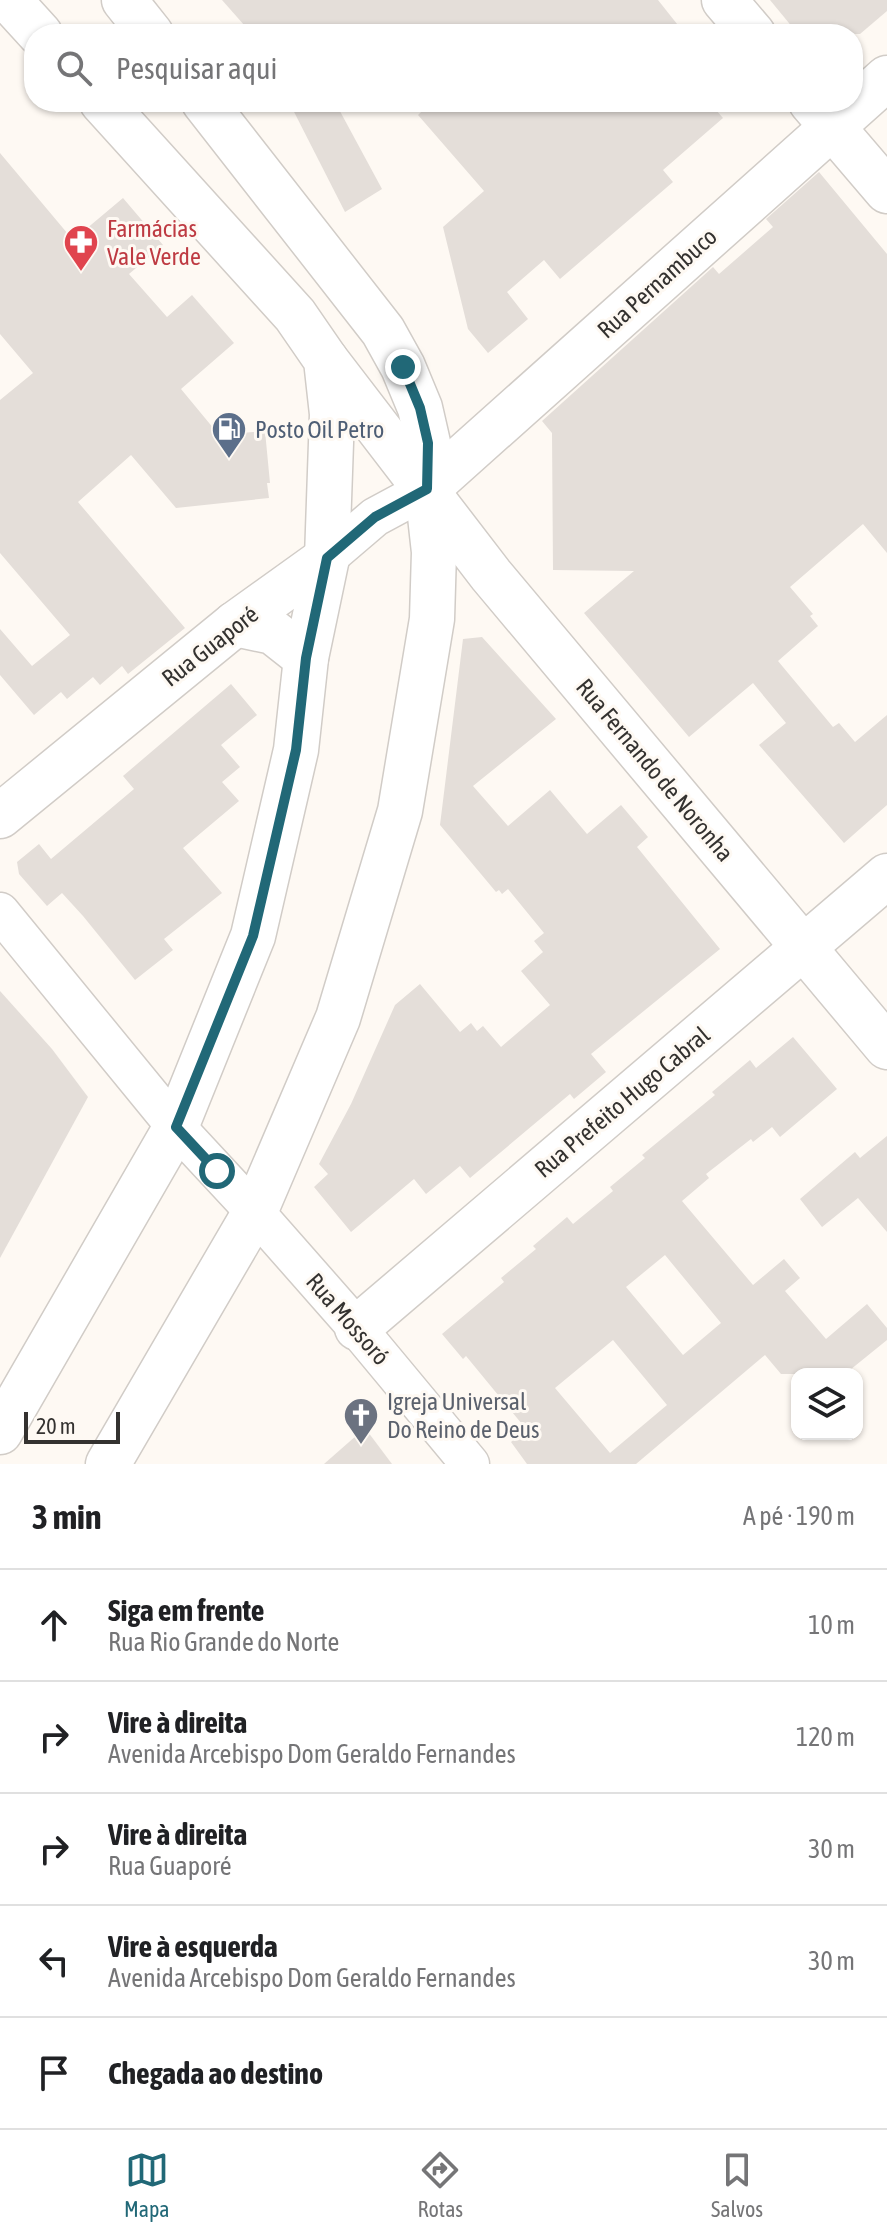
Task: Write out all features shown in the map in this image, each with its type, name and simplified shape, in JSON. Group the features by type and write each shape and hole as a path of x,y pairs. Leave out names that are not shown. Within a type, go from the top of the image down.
{"main road":[{"path":"9,0 31,24"},
{"path":"124,0 143,24"},
{"path":"724,0 744,24"},
{"name":"Rua Pernambuco","path":"863,91 887,78"},
{"name":"Rua Fernando de Noronha","path":"111,112 295,315 491,575 887,1047"},
{"path":"108,1464 255,1212 338,1018 400,811 432,619 434,552 427,489 428,443 420,408 403,367 383,331 212,112"},
{"path":"821,114 887,191"},
{"name":"Rua Pernambuco","path":"427,489 821,114"},
{"path":"0,1432 176,1127 253,936 296,750 306,658 327,558 332,414 326,360"},
{"name":"Rua Guaporé","path":"0,816 235,624 327,558"},
{"path":"235,624 273,632 306,658"},
{"name":"Rua Prefeito Hugo Cabral","path":"357,1328 887,876"}],"street":[{"name":"Rua Guaporé","path":"327,558 375,517 427,489"},
{"name":"Rua Mossoró","path":"0,912 176,1127 357,1328 470,1464"}],"building":[{"path":"222,0 658,0 677,24 243,24"},
{"path":"770,0 887,0 887,11 863,31 863,24 790,24"},
{"path":"294,112 340,112 382,189 345,212"},
{"path":"421,112 718,112 723,118 663,170 673,182 560,279 544,260 507,292 528,319 488,353 468,329 443,227 484,191 418,115"},
{"path":"0,153 73,240 123,198 163,245 129,274 167,317 192,295 234,343 181,389 219,435 265,431 270,483 267,483 269,498 176,508 131,455 78,502 185,628 128,674 122,666 100,685 93,677 67,699 61,692 34,715 0,675 0,629 32,666 70,635 0,553 0,400 33,373 0,334"},
{"path":"819,172 887,254 887,553 863,524 790,587 813,614 810,616 818,626 778,661 833,727 839,723 855,742 887,715 887,805 844,843 759,745 786,723 753,683 689,737 584,613 634,571 553,570 552,433 542,421 713,267 719,274 773,227 766,219"},
{"path":"482,637 556,719 473,786 508,826 550,790 587,834 621,805 648,837 637,847 720,949 591,1054 606,1072 574,1099 570,1094 470,1178 460,1166 426,1194 414,1179 351,1232 314,1187 328,1174 319,1164 351,1104 395,1005 420,984 460,1032 471,1023 477,1031 483,1026 501,1047 550,1005 521,971 543,952 534,941 544,933 508,889 502,894 499,890 496,892 440,825 463,639"},
{"path":"231,684 257,715 221,745 240,767 222,782 239,801 183,848 222,893 164,939 173,950 135,980 62,893 47,906 19,874 17,862 39,844 51,859 134,789 123,776"},
{"path":"0,991 52,1049 88,1097 0,1258"},
{"path":"793,1037 837,1089 780,1137 772,1127 753,1142 751,1139 706,1174 709,1178 682,1201 753,1285 784,1259 800,1278 785,1291 826,1339 867,1304 887,1328 887,1340 852,1368 791,1368 791,1374 781,1374 765,1355 636,1464 527,1464 511,1442 526,1429 466,1356 463,1359 442,1334 504,1282 501,1278 536,1249 533,1246 567,1217 573,1224 613,1191 610,1187 645,1158 642,1155 715,1095 712,1092 750,1060 756,1068","holes":["665,1255 721,1323 683,1355 626,1287","613,1340 667,1405 610,1453 555,1388"]},
{"path":"887,1136 887,1232 858,1198 822,1227 800,1199 855,1152 860,1158"},
{"name":"Igreja Universal Do Reino de Deus","path":"365,1428 392,1464 324,1464"}],"place":[{"name":"Farmácias Vale Verde","path":"81,273"},
{"name":"Posto Oil Petro","path":"229,460"},
{"name":"Igreja Universal Do Reino de Deus","path":"361,1446"}],"route":[{"path":"217,1171 176,1127 253,936 296,750 306,658 327,558 375,517 427,489 428,443 420,408 403,367"}]}
